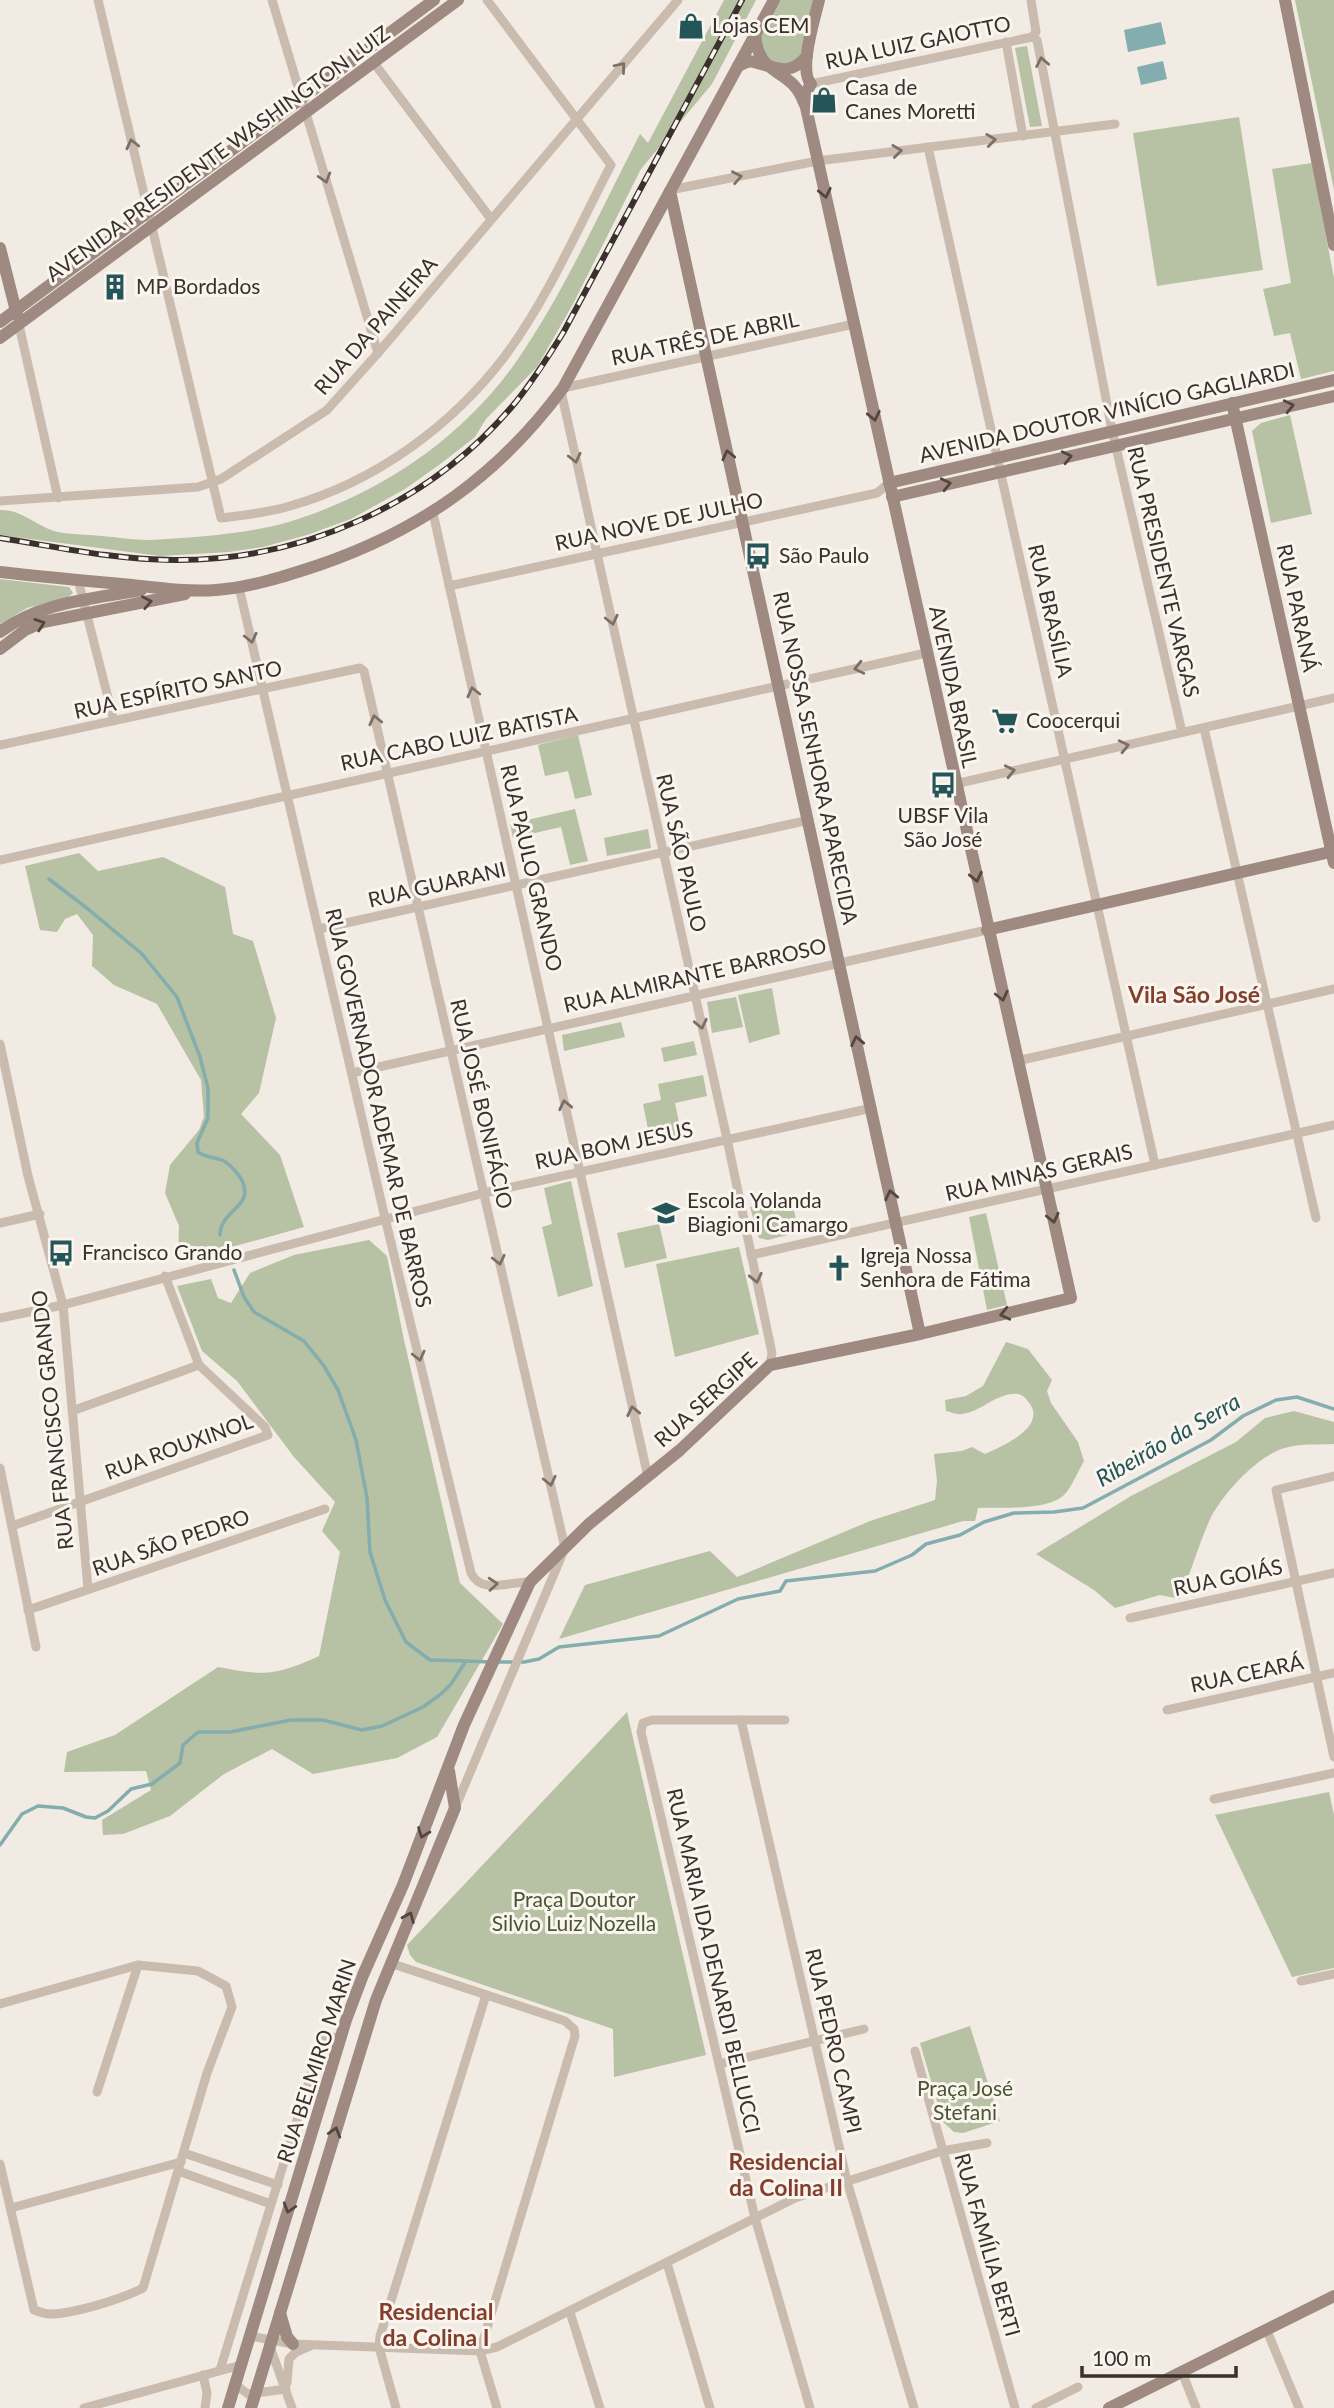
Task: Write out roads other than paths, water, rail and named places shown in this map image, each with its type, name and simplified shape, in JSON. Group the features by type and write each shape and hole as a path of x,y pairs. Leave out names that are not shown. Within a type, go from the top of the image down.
{"street":[{"path":"98,0 221,518 289,506 318,496 382,466 418,442 459,408 500,362 524,326 611,165 487,0"},
{"path":"272,0 378,353"},
{"path":"434,0 443,11"},
{"name":"AVENIDA PRESIDENTE WASHINGTON LUIZ","path":"0,322 434,0"},
{"name":"AVENIDA PRESIDENTE WASHINGTON LUIZ","path":"0,338 458,0"},
{"name":"RUA DA PAINEIRA","path":"0,501 198,487 213,482 327,410 678,0"},
{"path":"0,632 29,614 239,587 274,579 350,554 389,538 433,513 495,465 537,421 562,389 774,0"},
{"path":"811,84 805,72 819,0"},
{"name":"RUA PRESIDENTE VARGAS","path":"1031,0 1036,32 1032,37 1038,40 1112,430 1182,732"},
{"path":"1285,0 1334,245"},
{"path":"755,33 760,57 797,87 805,103"},
{"name":"RUA LUIZ GAIOTTO","path":"811,84 1032,37"},
{"path":"1006,42 1023,135"},
{"path":"738,66 750,61 774,69 793,68 807,55"},
{"path":"374,63 491,219"},
{"name":"AVENIDA BRASIL","path":"811,84 805,94 805,103 817,161 1071,1298"},
{"path":"670,191 817,161 1115,124"},
{"name":"RUA BRASÍLIA","path":"928,147 1156,1165"},
{"name":"RUA NOSSA SENHORA APARECIDA","path":"670,191 920,1334"},
{"path":"653,223 669,226 680,236"},
{"path":"0,248 58,498"},
{"name":"RUA TRÊS DE ABRIL","path":"562,389 853,324"},
{"path":"1333,400 1330,391 1334,381"},
{"name":"AVENIDA DOUTOR VINÍCIO GAGLIARDI","path":"889,483 1334,381"},
{"name":"RUA SÃO PAULO","path":"562,389 727,1139 772,1353 770,1365"},
{"name":"AVENIDA DOUTOR VINÍCIO GAGLIARDI","path":"892,497 1236,418 1333,400"},
{"name":"RUA PARANÁ","path":"1232,403 1333,855"},
{"name":"RUA NOVE DE JULHO","path":"877,493 889,483"},
{"name":"RUA NOVE DE JULHO","path":"449,586 877,493 892,497"},
{"name":"RUA PAULO GRANDO","path":"433,513 648,1477"},
{"path":"0,572 207,590"},
{"path":"78,580 114,721"},
{"path":"0,649 34,625 155,587"},
{"name":"RUA GOVERNADOR ADEMAR DE BARROS","path":"239,587 385,1218 471,1573 474,1580 482,1586 530,1582"},
{"name":"RUA CABO LUIZ BATISTA","path":"0,860 926,653"},
{"name":"RUA ESPÍRITO SANTO","path":"0,745 362,669"},
{"name":"RUA JOSÉ BONIFÁCIO","path":"362,669 565,1548"},
{"path":"955,784 1334,698"},
{"path":"1204,727 1316,1218"},
{"name":"RUA GUARANI","path":"318,929 809,820"},
{"name":"RUA ALMIRANTE BARROSO","path":"352,1073 1237,873 1333,855"},
{"path":"1017,1061 1334,989"},
{"name":"RUA FRANCISCO GRANDO","path":"0,1044 28,1176 62,1305 88,1589"},
{"name":"RUA BOM JESUS","path":"0,1318 62,1305 484,1193 872,1108"},
{"name":"RUA MINAS GERAIS","path":"751,1255 1334,1125"},
{"path":"0,1223 40,1214"},
{"name":"RUA ROUXINOL","path":"80,1502 268,1435 265,1427 199,1365 165,1276"},
{"name":"RUA SERGIPE","path":"530,1582 589,1524 680,1450 770,1365 920,1334 1071,1298"},
{"path":"72,1411 199,1365"},
{"path":"0,1468 36,1647"},
{"path":"1334,1476 1276,1490 1334,1757"},
{"path":"12,1526 80,1502"},
{"name":"RUA SÃO PEDRO","path":"28,1610 325,1509"},
{"name":"RUA BELMIRO MARIN","path":"251,2408 376,2000 565,1548"},
{"name":"RUA GOIÁS","path":"1130,1618 1334,1573"},
{"name":"RUA BELMIRO MARIN","path":"229,2408 340,2038 363,1975 403,1885 464,1725 530,1582"},
{"name":"RUA CEARÁ","path":"1167,1710 1334,1673"},
{"name":"RUA MARIA IDA DENARDI BELLUCCI","path":"741,1720 652,1720 643,1723 642,1732 755,2218 810,2408"},
{"path":"741,1720 785,1720"},
{"name":"RUA PEDRO CAMPI","path":"741,1720 847,2181 914,2408"},
{"path":"448,1770 455,1808"},
{"path":"1214,1799 1334,1773"},
{"path":"390,1963 565,2021 574,2029 575,2036 480,2351 497,2408"},
{"path":"97,2092 138,1965"},
{"path":"0,2004 138,1965 198,1971 226,1986 232,2007 208,2073 143,2288 130,2295 68,2312 48,2315 34,2310 0,2164"},
{"path":"1301,1981 1334,1974"},
{"path":"396,2408 379,2347 380,2336 486,1995"},
{"path":"719,2064 864,2029"},
{"path":"220,2370 323,2036 340,2038"},
{"name":"RUA FAMÍLIA BERTI","path":"915,2051 1015,2408"},
{"path":"250,2336 270,2342 313,2345 480,2351 498,2347 795,2198 942,2151 987,2143"},
{"path":"11,2208 181,2162 278,2185"},
{"path":"181,2162 271,2204"},
{"path":"667,2263 710,2408"},
{"path":"1109,2408 1267,2331 1334,2295"},
{"path":"279,2311 283,2328 293,2344"},
{"path":"570,2312 600,2408"},
{"path":"1267,2331 1298,2408"},
{"path":"270,2342 292,2408"},
{"path":"286,2389 289,2359 296,2352 313,2345"},
{"path":"84,2408 241,2365"},
{"path":"1182,2372 1196,2408"},
{"path":"203,2375 207,2393 205,2408"},
{"path":"236,2385 248,2394 286,2389"},
{"path":"1042,2407 1078,2387"}],"water":[{"path":"1161,22 1166,44 1128,52 1124,30"},
{"path":"1163,61 1167,79 1141,85 1137,67"}],"waterway":[{"path":"49,879 142,954 177,997 200,1057 208,1088 208,1118 197,1143 198,1152 226,1162 240,1177 244,1187 242,1202 226,1219 220,1235"},
{"path":"234,1270 244,1297 254,1312 304,1341 324,1366 338,1390 356,1440 367,1498 370,1552 385,1600 406,1642 430,1660 466,1661"},
{"name":"Ribeirão da Serra","path":"497,1662 539,1659 559,1647 659,1636 738,1599 780,1591 786,1581 875,1571 912,1555 926,1544 960,1535 984,1522 1014,1513 1083,1508 1211,1440 1243,1416 1276,1400 1297,1397 1334,1409"},
{"name":"Ribeirão da Serra","path":"0,1845 22,1814 38,1806 63,1808 95,1818 108,1811 131,1789 152,1784 180,1763 183,1745 198,1732 230,1732 291,1720 323,1720 362,1730 382,1726 423,1707 441,1694 466,1661 489,1662"}],"railway":[{"path":"0,538 130,558 222,558 270,550 317,537 362,519 405,497 445,470 482,438 515,403 552,351 742,0"}],"place":[{"name":"Lojas CEM","path":"691,26"},
{"name":"Casa de Canes Moretti","path":"824,100"},
{"name":"MP Bordados","path":"115,287"},
{"name":"São Paulo","path":"758,556"},
{"name":"Coocerqui","path":"1005,721"},
{"name":"UBSF Vila São José","path":"943,785"},
{"name":"Escola Yolanda Biagioni Camargo","path":"666,1213"},
{"name":"Francisco Grando","path":"61,1253"},
{"name":"Igreja Nossa Senhora de Fátima","path":"839,1268"}],"district":[{"name":"Vila São José","path":"1194,995"},
{"name":"Residencial da Colina II","path":"786,2175"},
{"name":"Residencial da Colina I","path":"436,2325"}],"park label":[{"name":"Praça Doutor Silvio Luiz Nozella","path":"574,1912"},
{"name":"Praça José Stefani","path":"965,2101"}]}
